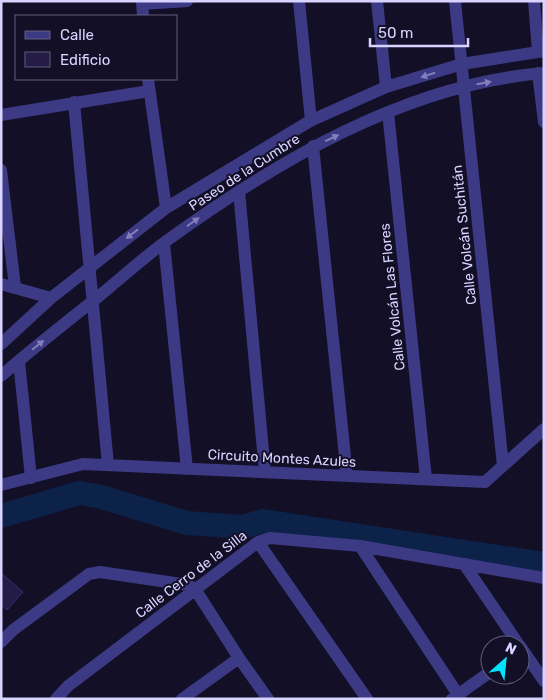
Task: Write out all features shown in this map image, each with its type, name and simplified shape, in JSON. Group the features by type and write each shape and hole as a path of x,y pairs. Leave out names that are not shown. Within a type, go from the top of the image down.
{"street":[{"path":"142,7 187,1"},
{"path":"298,1 311,121"},
{"path":"377,1 386,88"},
{"name":"Calle Volcán Suchitán","path":"456,1 503,466"},
{"path":"534,1 541,52"},
{"name":"Paseo de la Cumbre","path":"1,344 51,298 166,208 311,121 386,88 462,64 541,52"},
{"path":"541,73 544,122"},
{"name":"Paseo de la Cumbre","path":"1,376 164,243 239,191 313,146 388,112 464,86 541,73"},
{"path":"1,115 74,102 149,85 166,208"},
{"path":"74,102 108,465"},
{"name":"Calle Volcán Las Flores","path":"388,112 426,479"},
{"path":"313,146 347,476"},
{"path":"1,170 15,287"},
{"path":"239,191 265,472"},
{"path":"164,243 187,469"},
{"path":"1,284 51,298"},
{"path":"19,361 30,478"},
{"name":"Circuito Montes Azules","path":"1,485 83,464 485,482 544,429"},
{"name":"Calle Cerro de la Silla","path":"56,699 68,686 195,589 258,542 270,538 360,546 544,578"},
{"path":"258,542 366,699"},
{"path":"360,546 457,697 480,680"},
{"path":"464,564 511,635"},
{"path":"1,642 13,630 89,574 100,572 188,585 195,589 268,699"},
{"path":"182,699 239,658"},
{"path":"530,662 544,681"}],"building":[{"path":"1,573 23,592 7,610 1,604"}],"waterway":[{"path":"1,516 79,493 98,496 187,523 243,527 263,521 544,564"}]}
